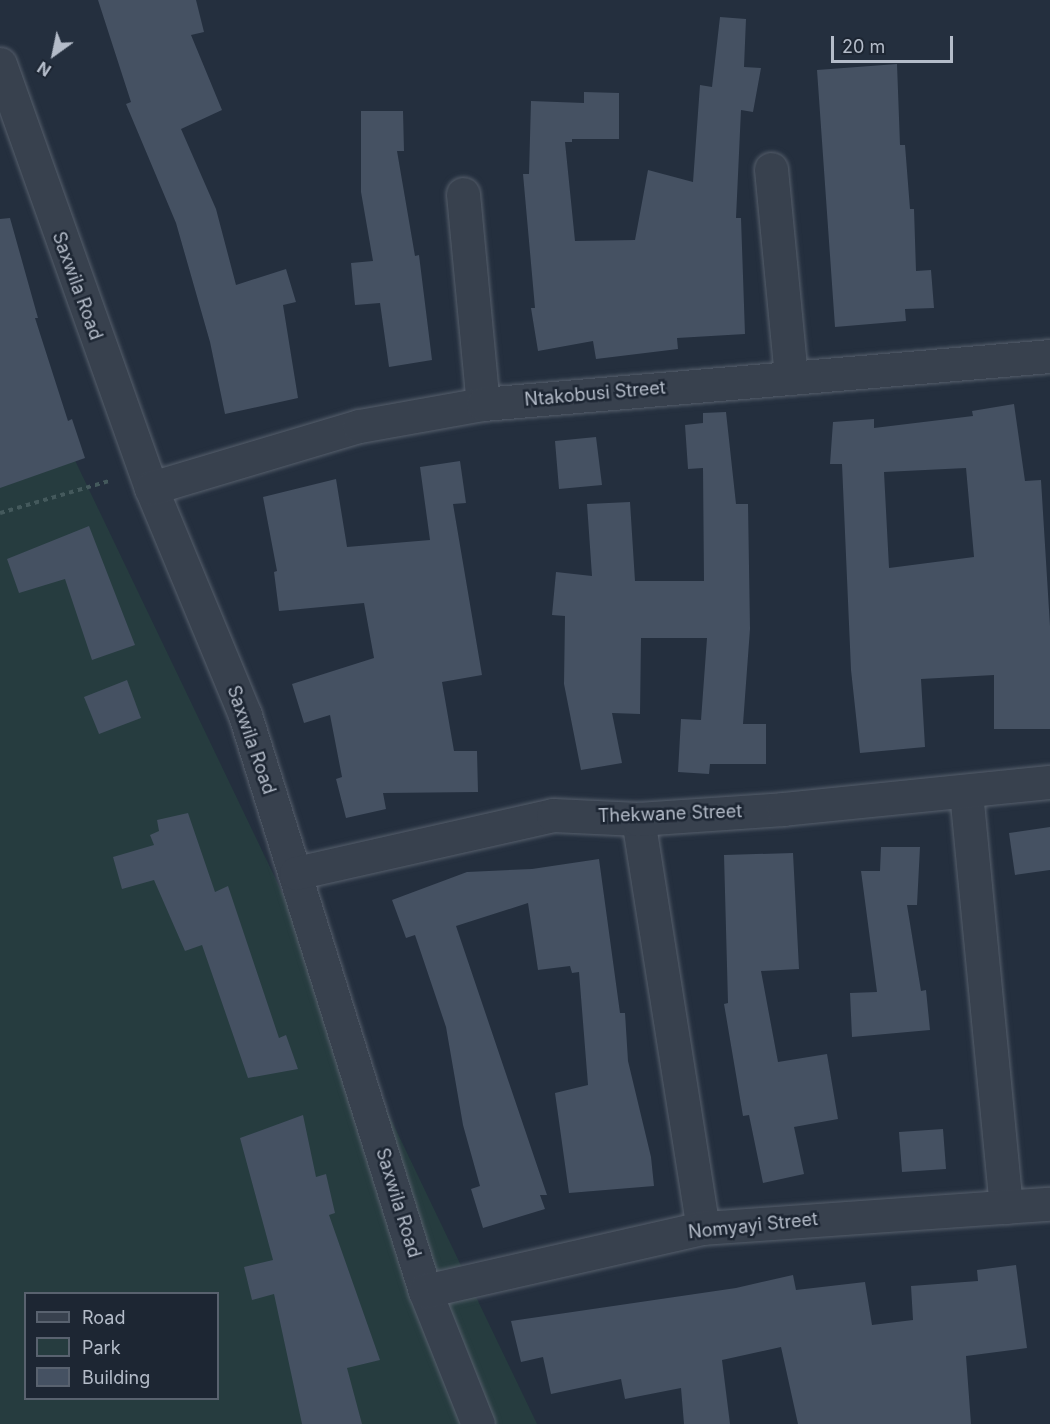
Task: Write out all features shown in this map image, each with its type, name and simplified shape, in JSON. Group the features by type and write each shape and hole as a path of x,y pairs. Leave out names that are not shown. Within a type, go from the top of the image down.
{"street":[{"name":"Saxwila Road","path":"0,64 147,478 245,716 425,1291 478,1424"},
{"path":"771,169 791,378"},
{"path":"463,194 483,404"},
{"name":"Ntakobusi Street","path":"147,478 359,426 483,404 1050,356"},
{"name":"Thekwane Street","path":"296,873 553,815 638,819 966,792 1050,782"},
{"path":"966,792 1006,1207"},
{"path":"638,819 703,1228"},
{"name":"Nomyayi Street","path":"425,1291 703,1228 1050,1204"}],"path":[{"path":"0,513 147,478"}],"green space":[{"path":"0,304 537,1424 0,1424"}],"building":[{"path":"98,0 196,0 204,32 191,35 222,110 181,129 216,209 236,285 286,269 296,302 283,305 298,398 225,414 210,342 176,223 126,104 131,102"},
{"path":"720,17 746,19 744,67 761,68 753,112 741,110 736,218 741,218 745,334 677,338 678,349 596,359 593,341 538,351 531,308 535,308 523,174 529,174 531,101 584,103 584,92 619,93 619,139 572,139 572,142 565,142 575,241 635,240 648,170 693,182 700,85 712,87"},
{"path":"897,64 900,145 905,145 910,209 914,209 916,271 931,270 934,308 905,309 906,321 835,327 817,70"},
{"path":"361,111 403,111 404,151 397,151 415,256 419,255 432,360 389,367 380,303 355,305 351,263 373,261 361,192"},
{"path":"10,218 38,318 35,318 68,421 72,419 85,458 0,488 0,219"},
{"path":"1014,404 1025,481 1041,480 1050,626 1050,729 994,729 994,675 921,679 925,747 860,753 851,670 842,464 830,464 833,422 874,419 874,428 973,416 972,411","holes":["966,468 974,557 889,568 884,472"]},
{"path":"726,412 736,504 748,504 750,629 743,724 766,724 766,764 710,764 709,774 678,772 681,719 701,720 707,638 641,638 640,714 612,713 622,763 581,770 564,684 565,616 552,615 556,572 592,576 587,504 630,502 635,581 704,581 703,468 688,469 685,425 703,423 703,413"},
{"path":"596,437 602,485 559,489 555,441"},
{"path":"460,461 466,503 453,504 482,675 442,682 454,751 477,751 478,792 383,793 386,809 346,818 336,779 342,777 330,715 304,723 292,684 374,658 364,603 279,611 274,572 277,571 263,497 336,479 347,547 430,540 420,467"},
{"path":"89,526 135,645 92,660 65,579 19,593 7,559"},
{"path":"127,680 141,718 99,734 84,697"},
{"path":"188,813 215,892 228,886 279,1038 286,1035 298,1069 248,1078 202,945 185,951 154,880 122,889 113,857 154,845 150,835 159,831 157,820"},
{"path":"1050,827 1050,870 1015,875 1009,833"},
{"path":"881,847 920,847 917,905 907,905 921,991 926,990 930,1030 852,1037 850,993 877,992 861,871 880,871"},
{"path":"793,853 799,969 761,971 778,1062 827,1054 838,1119 794,1127 804,1174 763,1183 749,1115 743,1116 724,1004 728,1003 724,855"},
{"path":"599,859 620,1013 625,1013 628,1061 651,1157 654,1186 569,1193 555,1093 588,1085 579,972 572,973 570,966 538,970 528,903 456,926 547,1195 540,1195 545,1209 483,1228 471,1189 480,1186 463,1125 446,1027 415,935 406,938 392,900 467,872 532,869"},
{"path":"303,1115 316,1177 326,1174 335,1213 329,1215 380,1360 347,1368 362,1424 302,1424 274,1294 252,1300 244,1267 273,1260 240,1138"},
{"path":"943,1129 946,1169 902,1172 899,1132"},
{"path":"1016,1265 1027,1348 966,1356 971,1424 798,1424 781,1347 722,1360 730,1424 684,1424 681,1388 625,1399 621,1379 551,1394 543,1357 521,1362 511,1321 736,1288 793,1275 796,1290 865,1282 872,1325 913,1320 911,1286 978,1281 977,1270"}]}
